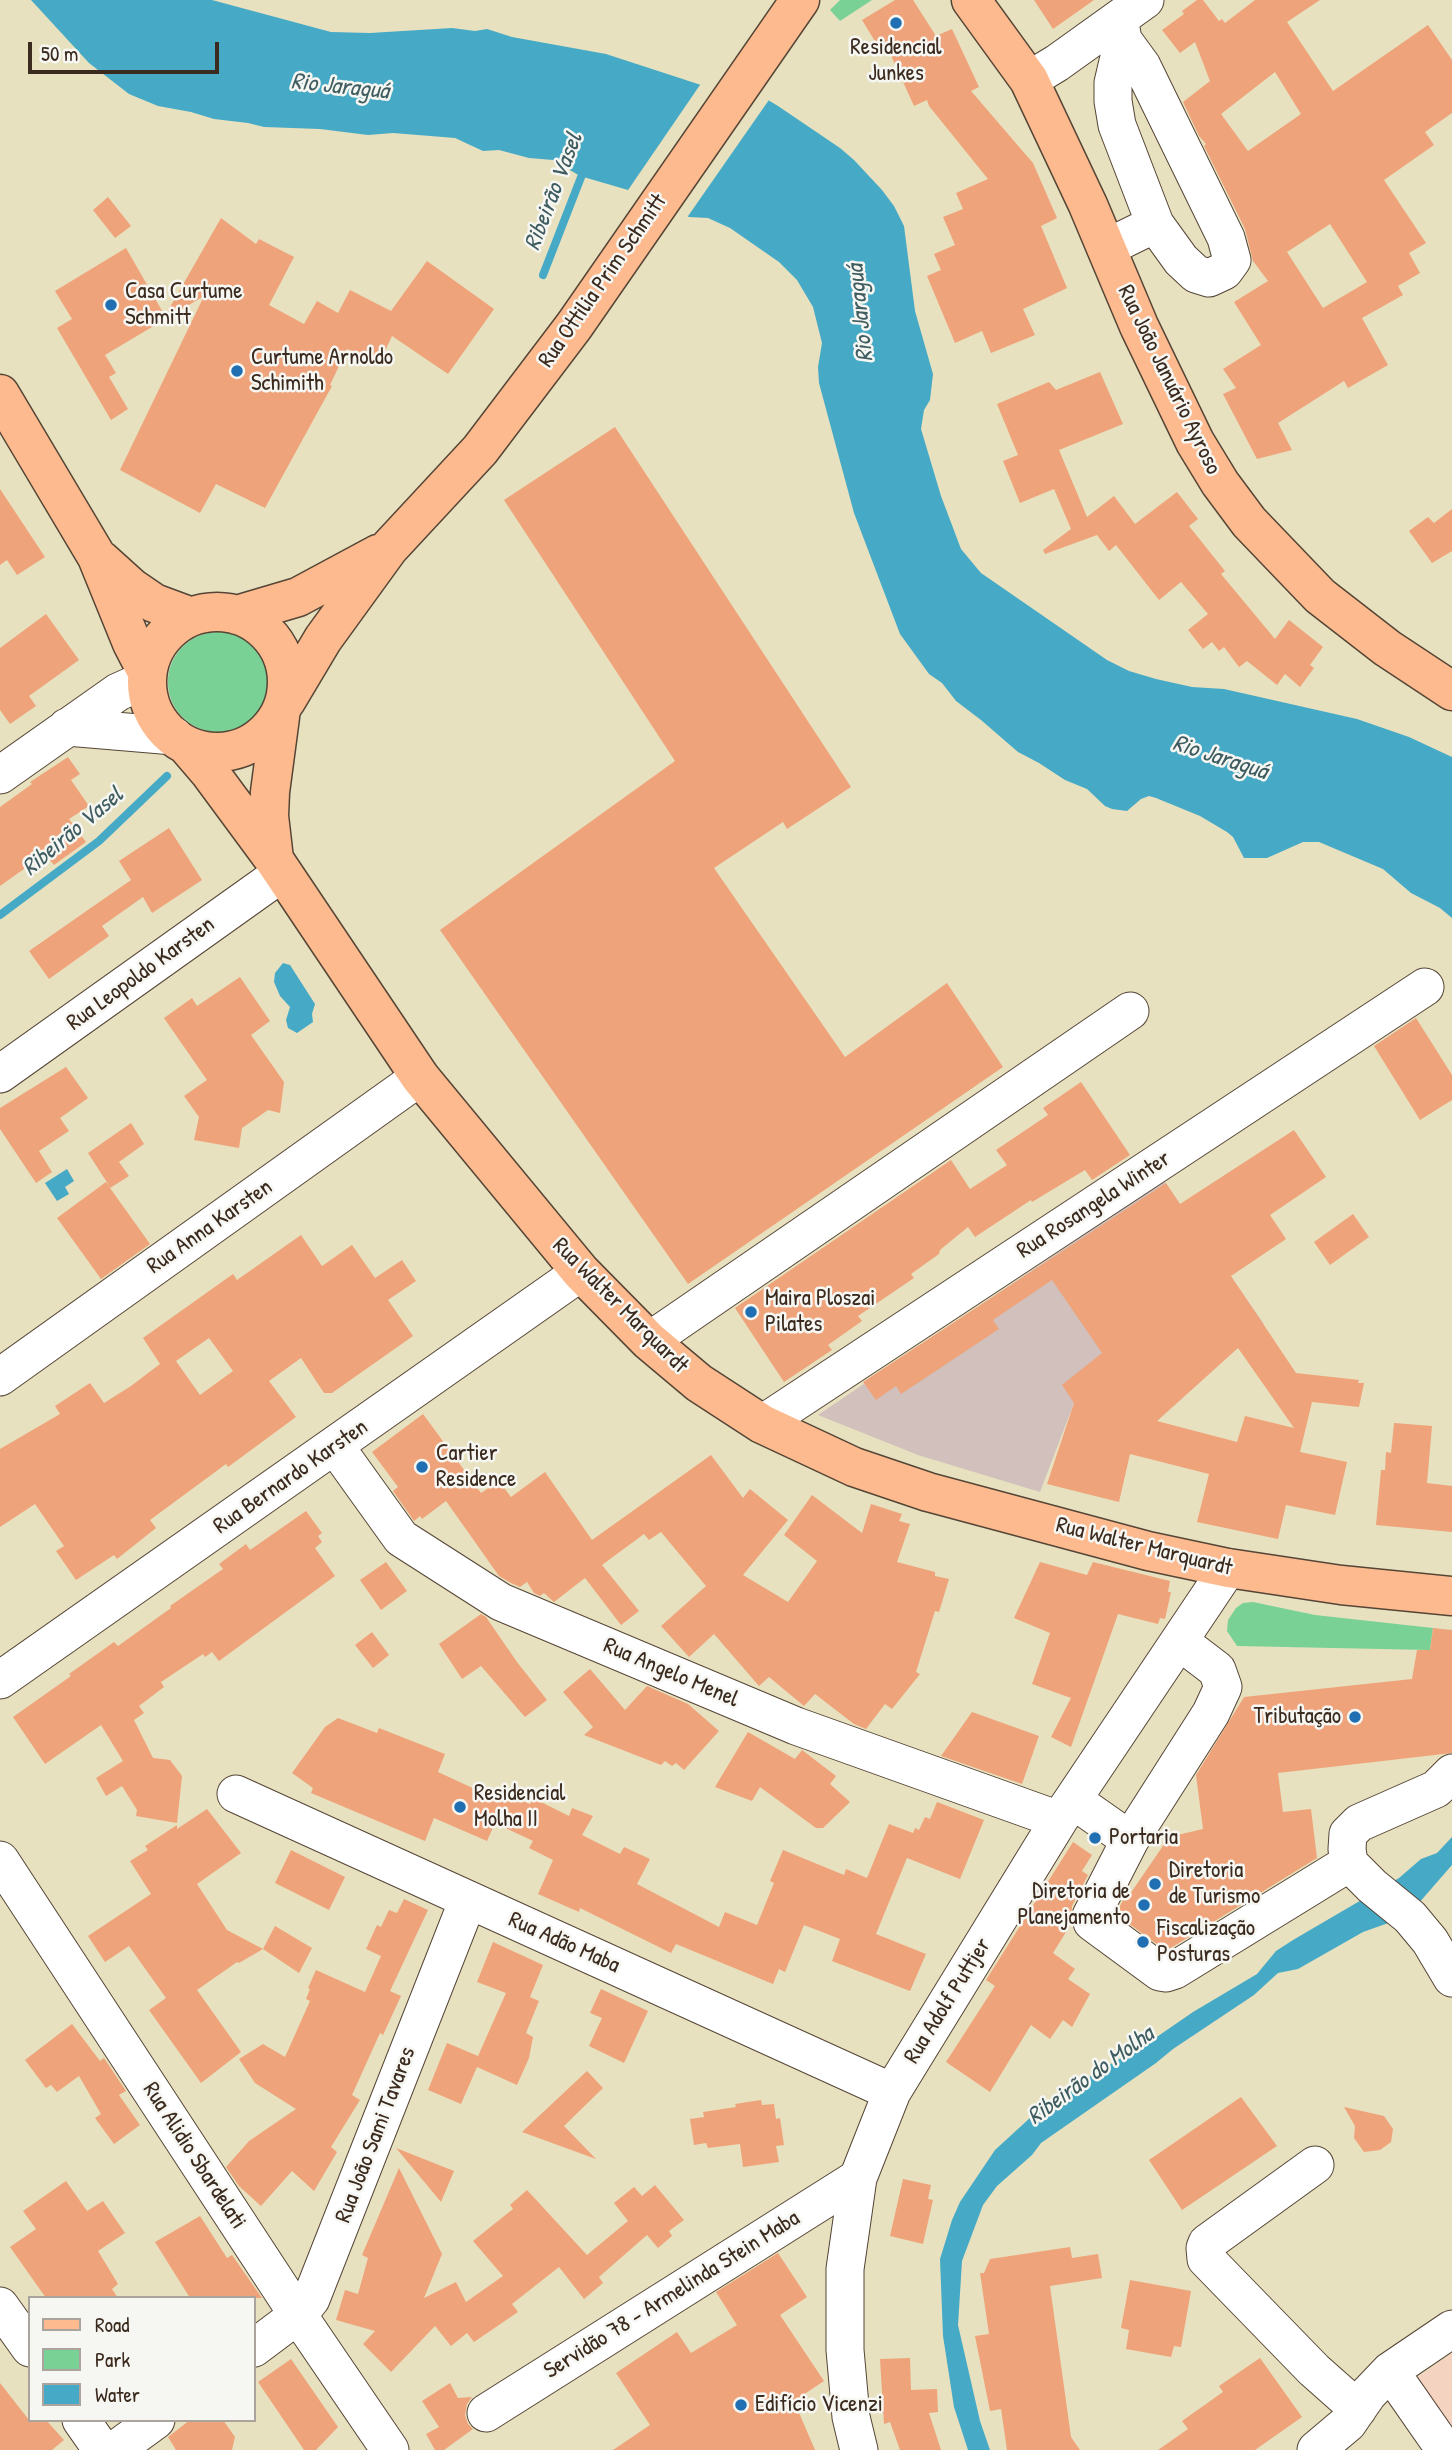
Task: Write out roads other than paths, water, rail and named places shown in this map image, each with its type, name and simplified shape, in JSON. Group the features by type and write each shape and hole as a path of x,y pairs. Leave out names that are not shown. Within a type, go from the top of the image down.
{"main road":[{"name":"Rua João Januário Ayroso","path":"971,0 1029,80 1139,326 1195,442 1220,483 1249,522 1320,596 1387,648 1447,681"},
{"name":"Rua Ottilia Prim Schmitt","path":"283,709 323,639 388,548 480,450 574,326 795,6"},
{"path":"0,394 97,556 147,676 149,695 156,715 180,741 220,752 237,750 253,742 283,709 287,678 283,659 271,638 257,624 237,615 210,613 189,616 177,622 160,638 147,676"},
{"name":"Rua Ottilia Prim Schmitt","path":"237,615 299,597 388,548"},
{"path":"97,556 154,603 189,616"},
{"name":"Rua Walter Marquardt","path":"278,867 271,833 270,792 283,709"},
{"name":"Rua Walter Marquardt","path":"180,741 210,773 278,867 420,1077 580,1272 649,1341 699,1383 762,1424 854,1467 928,1492 1149,1551 1228,1568 1328,1583 1452,1596"}],"street":[{"path":"1029,80 1129,20"},
{"path":"1129,20 1142,66 1226,238 1232,260 1223,271 1209,278 1196,274 1181,260 1155,224 1117,125 1113,83 1129,20"},
{"path":"1105,248 1155,224"},
{"path":"0,775 118,692 147,676"},
{"path":"67,727 180,741"},
{"name":"Rua Leopoldo Karsten","path":"0,1074 278,867"},
{"name":"Rua Rosangela Winter","path":"762,1424 1425,987"},
{"path":"649,1341 1130,1011"},
{"name":"Rua Anna Karsten","path":"0,1377 420,1077"},
{"name":"Rua Bernardo Karsten","path":"0,1680 580,1272"},
{"name":"Rua Angelo Menel","path":"335,1446 401,1538 501,1602 796,1726 1066,1810 1130,1840"},
{"name":"Rua Adolf Puttjer","path":"859,2450 851,2417 845,2350 845,2269 858,2178 892,2091 1066,1810 1228,1568"},
{"path":"1179,1642 1217,1670 1223,1687 1211,1713 1130,1840 1091,1916 1092,1922 1160,1972 1166,1973 1361,1875"},
{"path":"1448,1954 1361,1875 1347,1849 1348,1834 1359,1823 1436,1789 1452,1773"},
{"name":"Rua Adão Maba","path":"236,1794 892,2091"},
{"name":"Rua Alidio Sbardelati","path":"0,1860 298,2315 390,2450"},
{"name":"Rua João Sami Tavares","path":"256,2346 298,2315 311,2299 468,1900"},
{"path":"1315,2165 1207,2243 1206,2259 1314,2370 1358,2409"},
{"name":"Servidão 78 - Armelinda Stein Maba","path":"486,2413 858,2178"},
{"path":"0,2306 28,2345"},
{"path":"1316,2450 1336,2435 1390,2371 1452,2329"},
{"path":"1390,2371 1445,2450"},
{"path":"82,2422 102,2450"},
{"path":"115,2450 153,2422"}],"water":[{"name":"Rio Jaraguá","path":"31,0 212,0 331,32 487,29 512,37 606,54 701,85 763,97 778,106 854,160 882,190 904,226 915,311 933,374 930,400 924,410 921,429 941,496 961,549 981,573 1107,660 1129,671 1192,687 1224,689 1357,719 1409,737 1452,757 1452,918 1440,908 1411,893 1383,869 1319,842 1303,842 1267,858 1244,858 1233,837 1227,832 1200,816 1156,798 1149,796 1141,799 1127,811 1105,806 1087,789 1065,780 1018,752 956,701 942,683 929,674 900,634 854,513 819,383 818,367 822,343 813,307 797,280 779,262 730,228 708,218 689,217 628,190 580,176 553,160 529,158 499,150 483,151 455,138 264,127 158,106 129,94 89,63"},
{"path":"283,963 290,965 315,1004 313,1022 297,1033 288,1028 286,1020 290,1007 280,996 274,982 275,973"},
{"path":"67,1169 74,1181 65,1187 69,1194 57,1201 45,1183"},
{"name":"Ribeirão do Molha","path":"1452,1837 1452,1865 1418,1904 1394,1921 1363,1932 1298,1969 1278,1973 1254,1995 1041,2143 1032,2155 997,2186 983,2205 962,2261 958,2325 980,2421 990,2450 968,2450 954,2407 943,2336 940,2259 960,2202 995,2150 1031,2117 1098,2071 1148,2043 1193,2012 1257,1974 1276,1951 1399,1878 1421,1859 1437,1853"}],"waterway":[{"name":"Ribeirão Vasel","path":"543,275 585,167"},
{"name":"Ribeirão Vasel","path":"0,915 99,841 167,776"}],"place":[{"name":"Residencial Junkes","path":"896,23"},
{"name":"Casa Curtume Schmitt","path":"111,305"},
{"name":"Curtume Arnoldo Schimith","path":"237,371"},
{"name":"Maira Ploszai Pilates","path":"751,1312"},
{"name":"Cartier Residence","path":"422,1467"},
{"name":"Tributação","path":"1355,1717"},
{"name":"Residencial Molha II","path":"460,1807"},
{"name":"Portaria","path":"1095,1838"},
{"name":"Diretoria de Turismo","path":"1155,1884"},
{"name":"Diretoria de Planejamento","path":"1144,1905"},
{"name":"Fiscalização Posturas","path":"1143,1942"},
{"name":"Edifício Vicenzi","path":"741,2405"}]}
